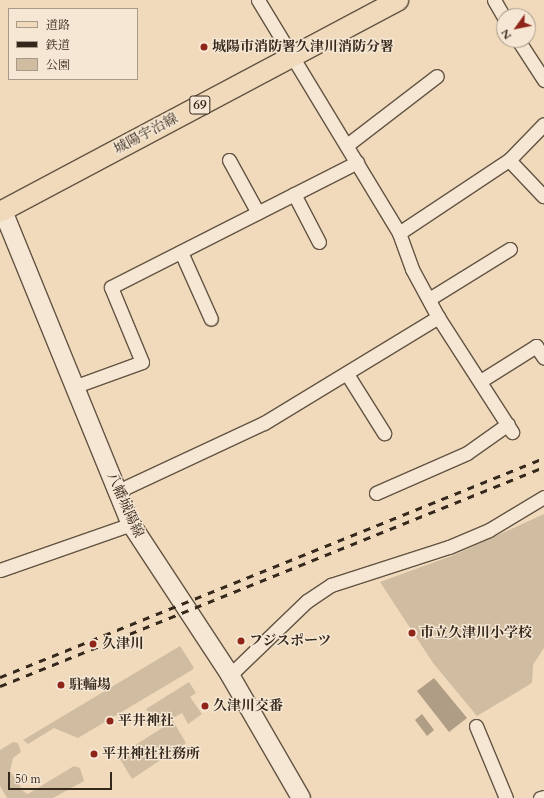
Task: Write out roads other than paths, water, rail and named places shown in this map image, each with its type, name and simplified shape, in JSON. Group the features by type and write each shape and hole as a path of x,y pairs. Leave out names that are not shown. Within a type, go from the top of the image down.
{"main road":[{"name":"城陽宇治線","path":"1,211 398,0"},
{"name":"八幡城陽線","path":"1,211 76,386 131,524 230,675 301,798"}],"street":[{"path":"258,0 294,55 399,233 412,269 430,299 438,317 482,380 510,428 467,452 376,493"},
{"path":"523,48 544,80"},
{"path":"347,145 437,76"},
{"path":"399,233 509,160 544,124"},
{"path":"230,160 258,213"},
{"path":"509,160 543,196"},
{"path":"76,386 142,362 111,287 358,162"},
{"path":"294,194 319,242"},
{"path":"430,299 510,248"},
{"path":"181,252 211,319"},
{"path":"118,491 264,423 347,374 438,317"},
{"path":"482,380 536,346 544,358"},
{"path":"347,374 384,433"},
{"path":"230,675 307,601 331,586 449,547 488,530 544,497"},
{"path":"0,570 131,524"},
{"path":"476,726 506,798"},
{"path":"540,798 544,797"}],"railway":[{"path":"0,677 544,458"},
{"path":"0,686 544,467"}],"place":[{"name":"城陽市消防署久津川消防分署","path":"204,47"},
{"name":"市立久津川小学校","path":"412,633"},
{"name":"フジスポーツ","path":"241,641"},
{"name":"久津川","path":"93,644"},
{"name":"駐輪場","path":"61,685"},
{"name":"久津川交番","path":"205,706"},
{"name":"平井神社","path":"110,721"},
{"name":"平井神社社務所","path":"94,754"}]}
